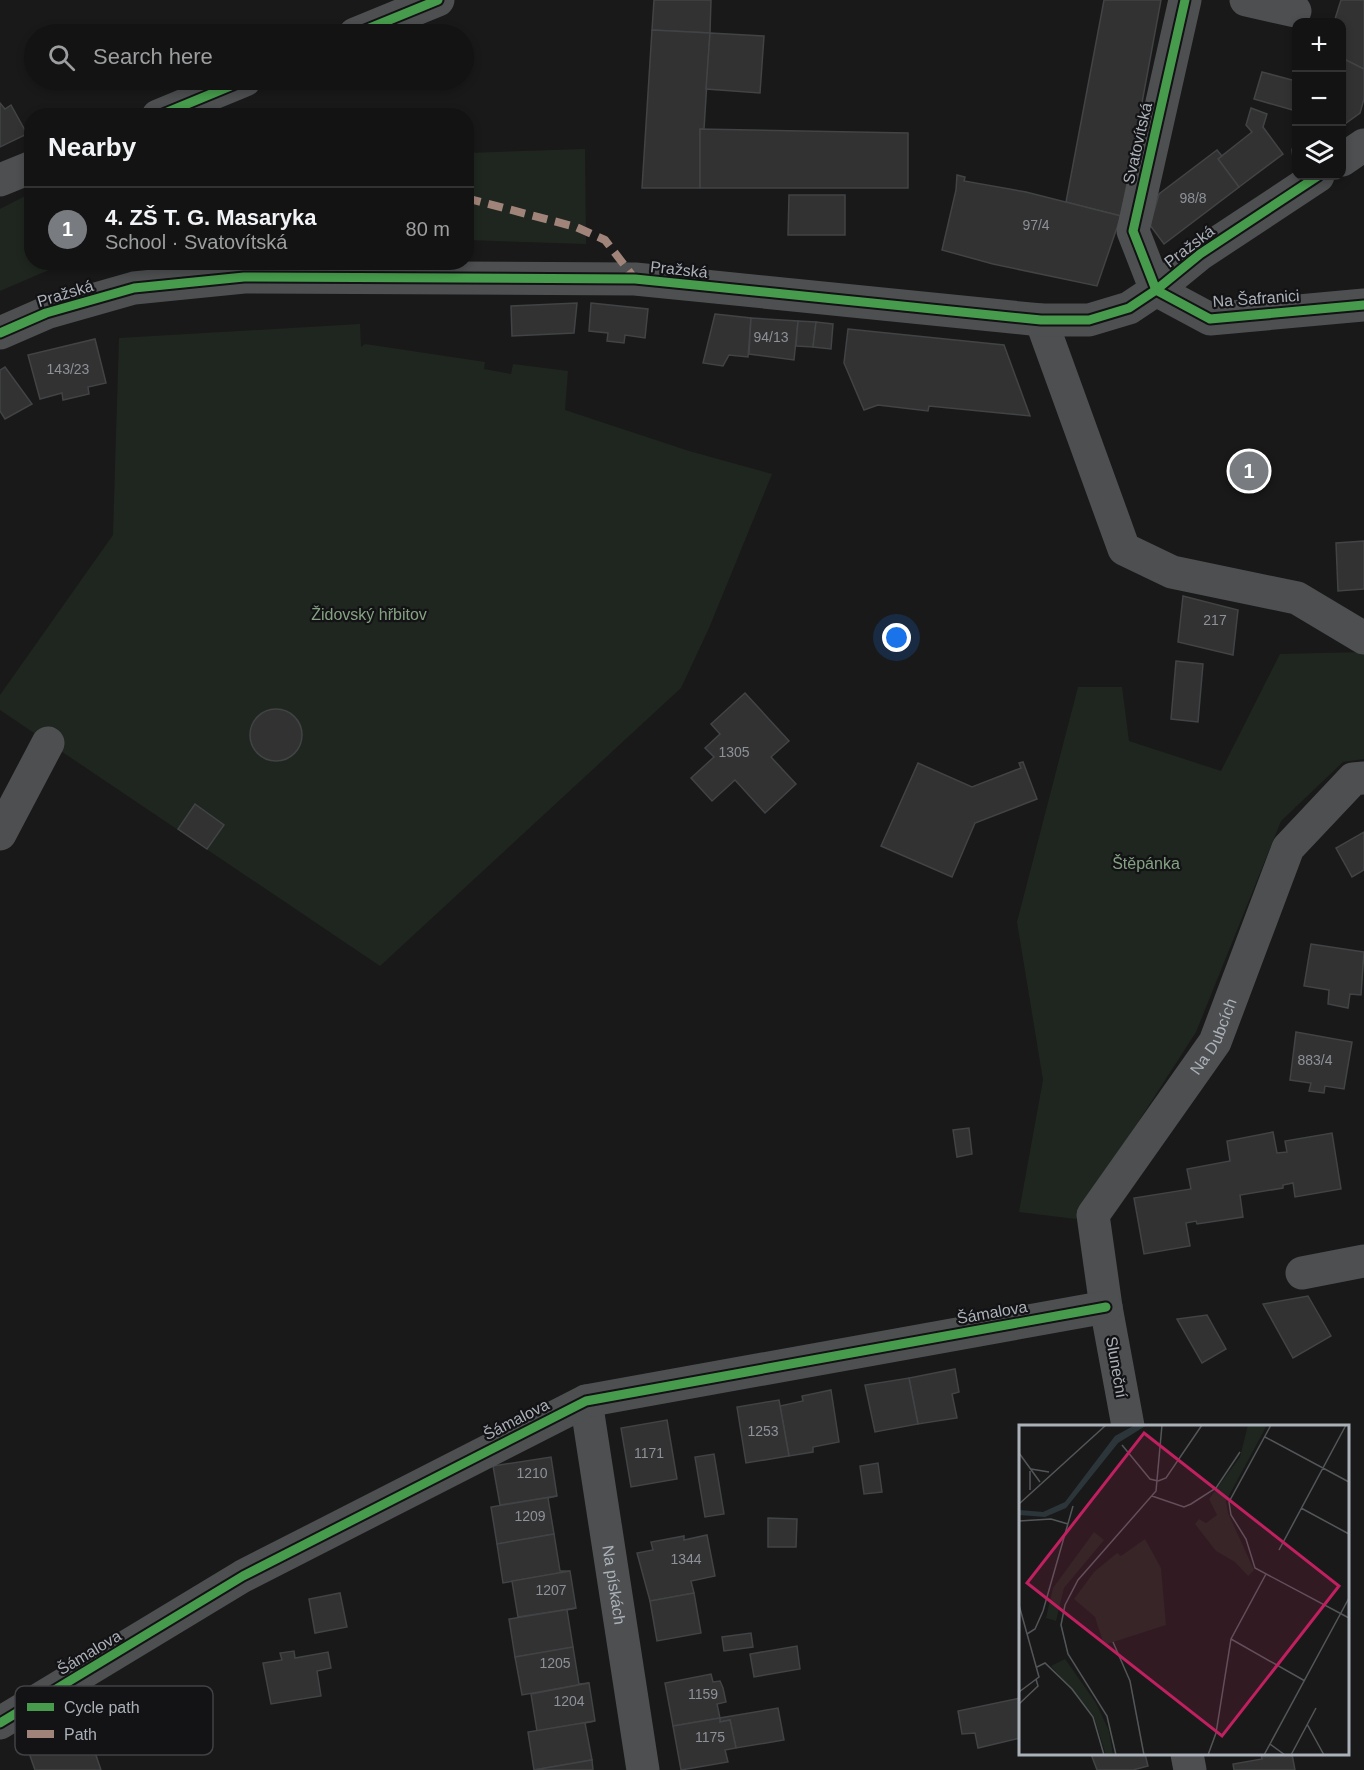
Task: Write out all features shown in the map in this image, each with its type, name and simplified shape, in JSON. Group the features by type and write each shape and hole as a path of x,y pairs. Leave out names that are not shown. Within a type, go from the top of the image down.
{"street":[{"path":"379,24 438,0"},
{"name":"Svatovítská","path":"1156,290 1133,231 1185,0"},
{"path":"1246,0 1294,11"},
{"path":"177,108 221,90"},
{"path":"1346,157 1364,145"},
{"path":"0,180 24,170"},
{"name":"Pražská","path":"0,333 45,313 134,288 256,276 635,279 1041,320 1089,320 1129,308 1156,290 1200,254 1312,180"},
{"name":"Na Šafranici","path":"1156,290 1210,319 1364,305"},
{"path":"1041,320 1124,549 1172,573 1297,598 1364,638"},
{"path":"0,834 48,742"},
{"name":"Na Dubcích","path":"1106,1307 1093,1215 1215,1042 1288,848 1353,779 1364,778"},
{"path":"1302,1273 1364,1261"},
{"name":"Šámalova","path":"61,1686 243,1576 586,1401 1106,1307"},
{"name":"Sluneční","path":"1106,1307 1128,1425"},
{"name":"Na pískách","path":"586,1401 643,1770"},
{"name":"Šámalova","path":"0,1723 15,1714"},
{"path":"1187,1755 1190,1770"}],"green space":[{"path":"585,149 586,244 474,240 474,153"},
{"path":"24,197 24,270 49,270 0,291 0,209"},
{"name":"Židovský hřbitov","path":"360,324 361,347 365,344 485,362 484,369 511,374 513,364 568,371 565,410 689,451 772,474 709,628 681,688 380,966 0,710 0,695 113,535 119,338"},
{"name":"Štěpánka","path":"1364,652 1364,759 1343,762 1281,821 1196,1032 1076,1219 1019,1212 1043,1080 1017,922 1078,687 1122,687 1129,741 1221,771 1280,654"}],"building":[{"path":"654,0 711,0 710,33 652,30"},
{"path":"1104,0 1161,0 1121,216 1066,202"},
{"path":"1341,0 1364,0 1364,69 1346,60 1346,18 1335,18"},
{"path":"652,30 710,33 704,129 700,129 700,188 642,188"},
{"path":"710,33 764,36 760,93 706,89"},
{"path":"1346,60 1364,69 1364,99 1360,113 1346,123"},
{"path":"1262,72 1292,80 1292,110 1254,99"},
{"path":"0,103 5,109 11,105 24,129 24,135 0,147"},
{"path":"1251,108 1267,114 1263,127 1283,154 1239,187 1218,159 1252,132 1246,125"},
{"path":"700,129 908,133 908,188 700,188"},
{"path":"1217,150 1222,156 1218,159 1239,187 1164,244 1150,225 1159,194"},
{"path":"957,175 965,177 964,181 1026,192 1121,216 1097,286 993,264 942,250 956,190"},
{"path":"789,195 845,195 845,235 788,235"},
{"path":"577,303 574,333 512,336 511,306"},
{"path":"591,303 648,309 645,338 625,335 624,343 607,341 608,333 589,331"},
{"path":"715,314 751,318 748,357 729,355 723,366 703,363"},
{"path":"751,318 798,321 794,360 749,354"},
{"path":"798,321 816,322 813,347 796,346"},
{"path":"816,322 833,324 831,349 813,347"},
{"path":"848,329 1004,345 1030,416 929,406 928,411 878,405 864,410 844,363"},
{"path":"95,339 106,383 88,387 89,394 63,400 62,393 40,399 28,355"},
{"path":"5,367 32,404 5,419 0,411 0,370"},
{"path":"1364,541 1364,589 1338,591 1336,543"},
{"path":"1183,596 1238,610 1233,655 1178,642"},
{"path":"1176,661 1203,664 1198,722 1171,719"},
{"path":"745,693 789,741 771,757 796,784 765,813 735,780 712,801 691,778 714,757 705,748 720,734 711,724"},
{"path":"271,709 281,709 295,716 302,735 295,754 281,761 271,761 261,757 254,750 250,740 250,730 254,720 261,713"},
{"path":"1023,762 1037,799 975,823 952,877 881,846 918,763 972,787 1021,768 1019,763"},
{"path":"195,804 224,825 207,849 178,829"},
{"path":"1364,832 1364,870 1352,877 1336,848"},
{"path":"1311,944 1364,952 1361,995 1350,994 1348,1008 1328,1004 1329,990 1304,986"},
{"path":"1296,1032 1352,1042 1344,1089 1325,1086 1324,1093 1309,1091 1311,1083 1290,1080"},
{"path":"969,1128 972,1154 957,1157 953,1130"},
{"path":"1273,1132 1277,1153 1287,1152 1285,1141 1332,1133 1341,1189 1295,1197 1293,1183 1283,1185 1283,1188 1240,1195 1243,1217 1197,1224 1196,1221 1186,1223 1190,1246 1144,1254 1134,1198 1191,1189 1187,1169 1230,1161 1227,1141"},
{"path":"1308,1296 1331,1336 1293,1358 1263,1304"},
{"path":"1207,1315 1226,1349 1202,1363 1177,1319"},
{"path":"955,1369 959,1392 952,1394 957,1418 918,1424 909,1378"},
{"path":"909,1378 918,1424 875,1432 865,1385"},
{"path":"831,1390 839,1442 813,1447 813,1452 789,1456 780,1406 803,1401 802,1396"},
{"path":"779,1400 789,1456 746,1463 737,1407"},
{"path":"667,1420 677,1479 631,1487 621,1428"},
{"path":"714,1454 724,1514 705,1517 695,1457"},
{"path":"551,1457 557,1496 500,1505 493,1466"},
{"path":"878,1463 882,1492 864,1494 860,1466"},
{"path":"557,1496 548,1498 554,1534 497,1544 491,1507"},
{"path":"768,1518 797,1519 796,1547 768,1547"},
{"path":"554,1534 560,1571 570,1571 503,1583 497,1544"},
{"path":"707,1535 715,1576 691,1581 694,1593 650,1601 637,1553 653,1550 651,1542 684,1536 684,1540"},
{"path":"570,1571 576,1608 518,1617 512,1581"},
{"path":"340,1593 347,1627 315,1633 309,1599"},
{"path":"694,1593 701,1633 657,1641 650,1601"},
{"path":"576,1608 567,1610 573,1647 515,1657 509,1619"},
{"path":"751,1633 753,1647 724,1651 722,1637"},
{"path":"797,1646 800,1669 754,1677 750,1654"},
{"path":"573,1647 579,1684 589,1683 522,1695 515,1657"},
{"path":"294,1651 295,1658 328,1652 331,1668 317,1671 321,1696 271,1704 263,1663 282,1660 280,1653"},
{"path":"711,1674 713,1682 720,1681 726,1702 717,1704 720,1718 673,1726 665,1683"},
{"path":"589,1683 595,1721 537,1731 531,1694"},
{"path":"1019,1698 1019,1738 978,1748 975,1733 962,1734 958,1711"},
{"path":"778,1708 784,1740 736,1748 730,1720 720,1722 720,1718"},
{"path":"720,1718 720,1722 730,1720 736,1748 725,1750 728,1762 681,1770 673,1726"},
{"path":"595,1721 585,1723 592,1760 534,1770 528,1732"},
{"path":"30,1755 96,1755 101,1770 35,1770"},
{"path":"1091,1755 1145,1755 1148,1766 1133,1770 1097,1770"},
{"path":"1261,1755 1292,1755 1295,1770 1234,1770 1233,1764 1262,1759"},
{"path":"592,1760 593,1770 534,1770"}],"marked path":[{"path":"474,200 576,227 605,240 635,279"}],"cycle path":[{"path":"379,24 438,0"},
{"path":"1156,290 1133,231 1185,0"},
{"path":"177,108 221,90"},
{"path":"0,333 46,313 134,288 244,277 635,279 1041,320 1089,320 1129,308 1156,290 1200,254 1312,180"},
{"path":"1156,290 1210,319 1364,305"},
{"path":"61,1686 243,1576 586,1401 1106,1307"},
{"path":"0,1723 15,1714"}],"place":[{"name":"4. ZŠ T. G. Masaryka","path":"1249,471"}]}
